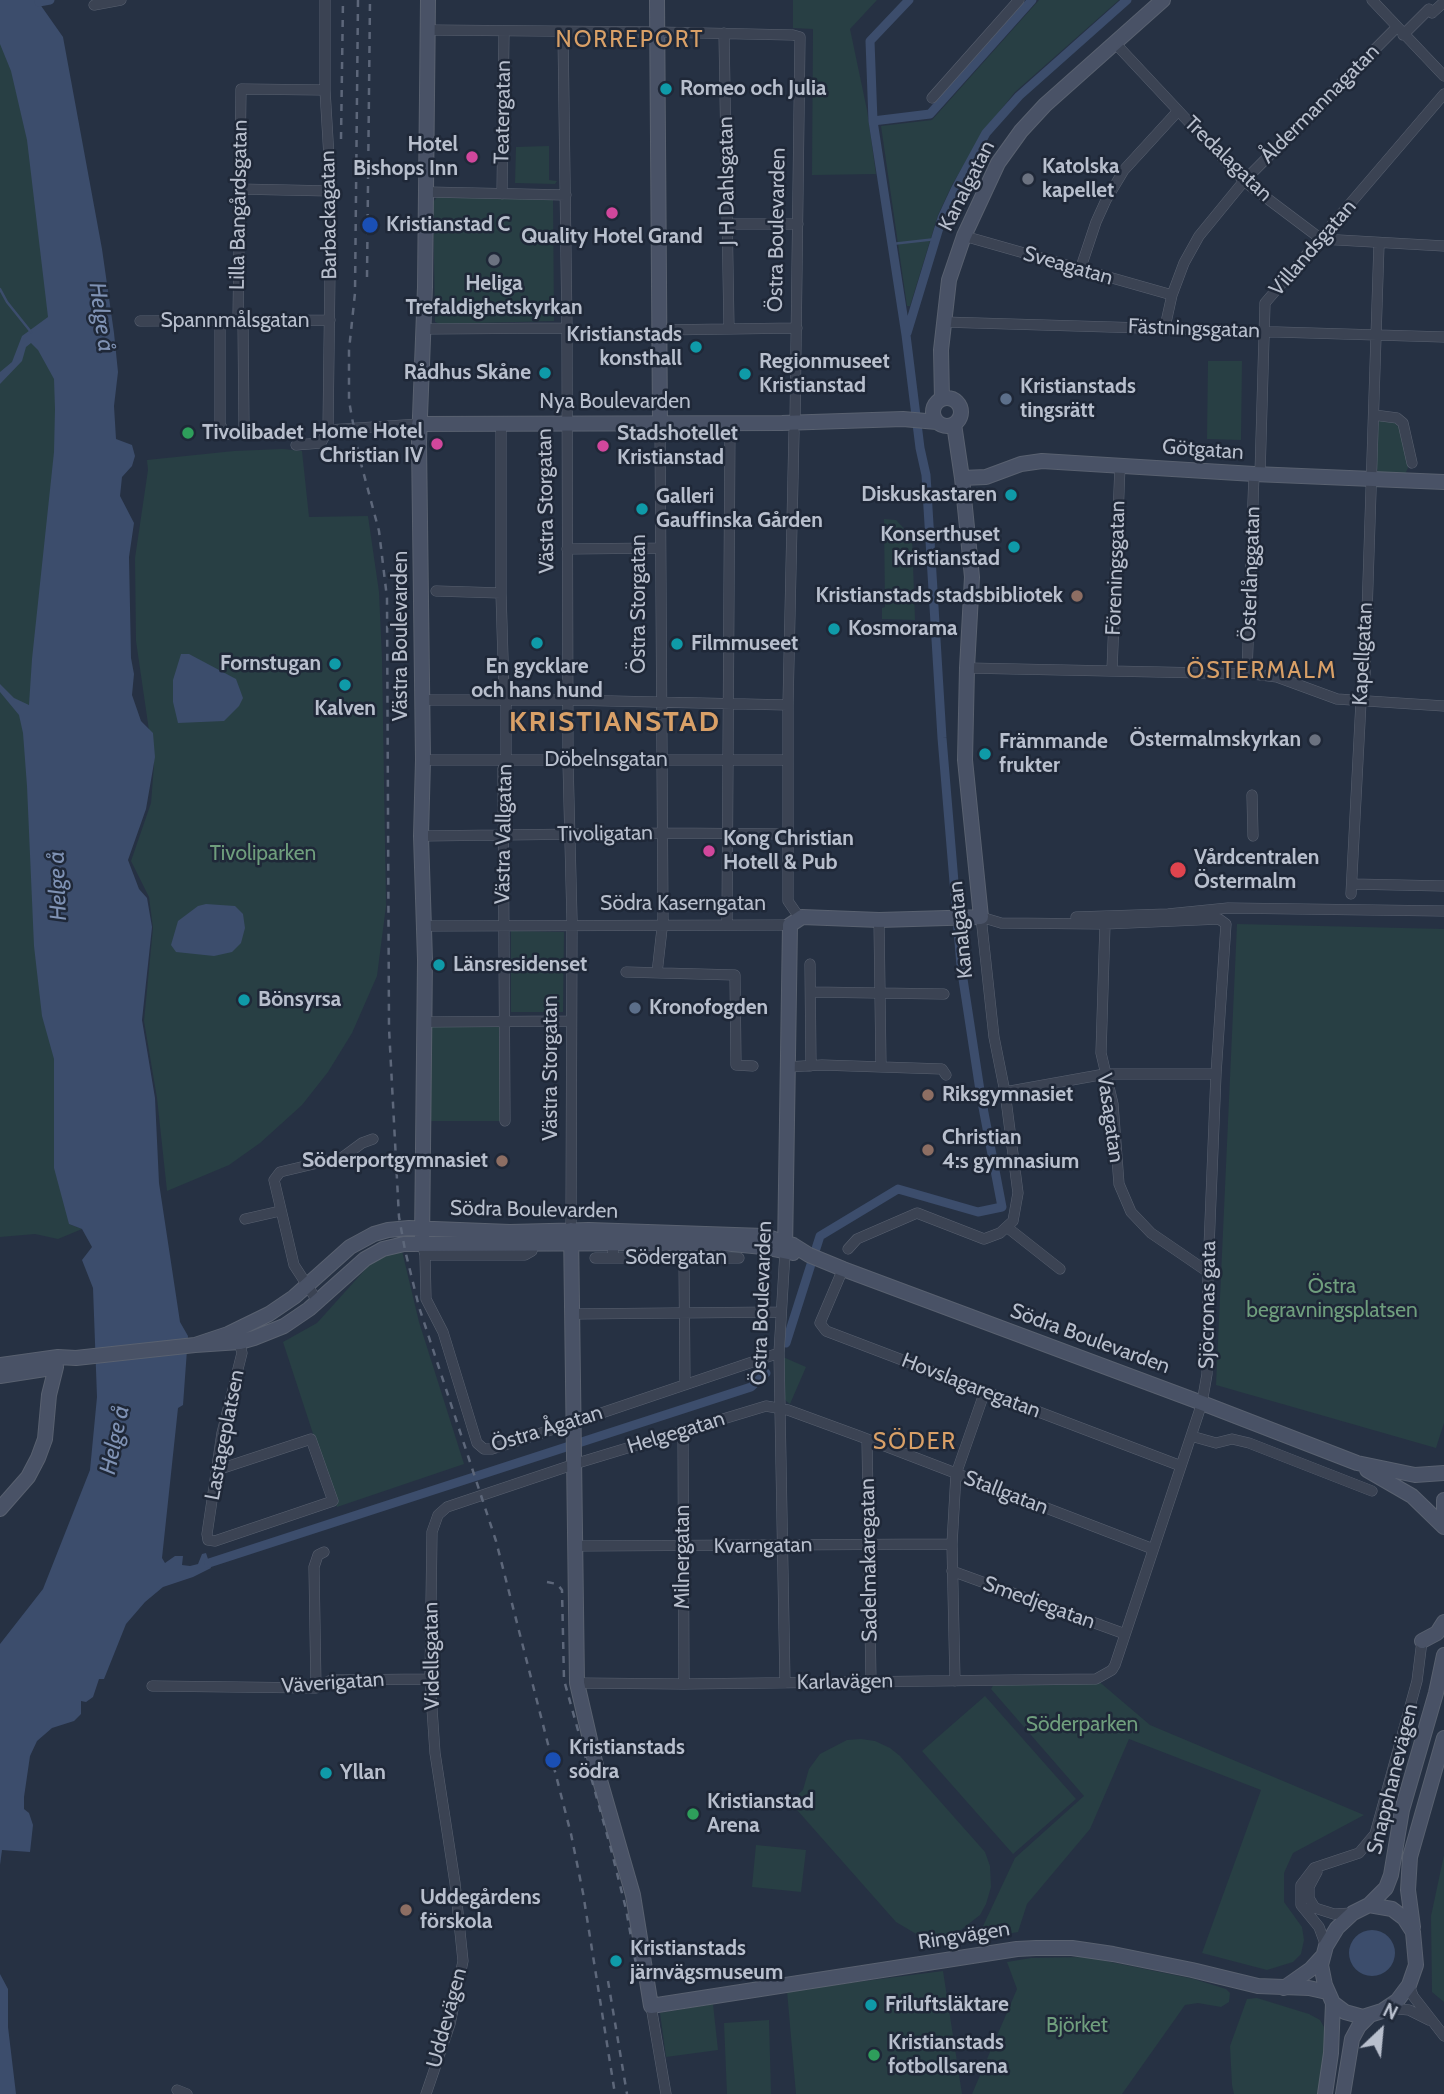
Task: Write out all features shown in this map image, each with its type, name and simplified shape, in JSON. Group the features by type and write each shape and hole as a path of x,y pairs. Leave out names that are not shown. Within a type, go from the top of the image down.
{"street":[{"path":"94,5 121,0"},
{"name":"Barbackagatan","path":"325,0 325,90 331,191 328,430"},
{"name":"Västra Boulevarden","path":"423,1242 424,926 421,836 423,760 419,424 427,192 428,0"},
{"name":"Östra Storgatan","path":"657,0 663,833 662,925 657,973"},
{"path":"932,98 1019,0"},
{"name":"Kanalgatan","path":"1008,1228 1017,1210 1018,1193 995,1037 965,760 972,577 957,448 939,414 943,321 949,280 964,236 998,163 1021,131 1058,93 1163,0"},
{"path":"1372,0 1444,76"},
{"name":"Åldermannagatan","path":"1165,327 1172,295 1184,263 1199,236 1244,181 1400,31 1429,9 1432,12 1444,2"},
{"path":"428,30 724,33"},
{"name":"Teatergatan","path":"502,194 504,31"},
{"name":"Västra Storgatan","path":"563,32 568,762 572,924 571,1314 577,1683 597,1770 633,1895 666,2094"},
{"name":"Östra Boulevarden","path":"724,33 793,34 800,37 797,328 788,705 788,901 794,921 787,1067 785,1247 779,1353 785,1683"},
{"name":"J H Dahlsgatan","path":"724,33 729,328"},
{"name":"Tredalagatan","path":"1114,42 1244,181 1321,239"},
{"name":"Lilla Bangårdsgatan","path":"220,322 220,424 225,433 234,435 241,433 244,428 240,321 241,89 325,90"},
{"name":"Villandsgatan","path":"1257,474 1265,303 1444,94"},
{"path":"1080,270 1096,222 1124,170 1178,111"},
{"path":"239,189 331,191"},
{"path":"427,192 566,195"},
{"path":"727,224 798,224"},
{"name":"Sveagatan","path":"964,236 1172,295"},
{"path":"1321,239 1444,246"},
{"name":"Kapellgatan","path":"1379,244 1364,675 1352,889 1444,886"},
{"name":"Spannmålsgatan","path":"140,321 330,320"},
{"name":"Fästningsgatan","path":"943,321 1444,337"},
{"path":"423,329 567,328"},
{"path":"660,330 797,328"},
{"name":"Nya Boulevarden","path":"328,430 419,424 566,422 730,423 795,427 939,414"},
{"path":"1374,415 1397,418 1403,424 1412,463"},
{"name":"Västra Vallgatan","path":"501,423 501,593 503,692 506,700 506,760 503,769 505,1121"},
{"path":"727,925 730,423"},
{"path":"296,445 321,443 328,430"},
{"name":"Götgatan","path":"962,478 986,477 1034,461 1444,482"},
{"name":"Föreningsgatan","path":"1112,670 1121,466"},
{"name":"Österlånggatan","path":"1247,673 1257,474"},
{"path":"567,549 660,548"},
{"path":"436,591 501,593"},
{"path":"967,668 1247,673 1277,677 1327,696 1361,702 1444,706"},
{"path":"422,700 788,705"},
{"name":"Döbelnsgatan","path":"423,760 788,760"},
{"path":"1252,795 1253,836"},
{"name":"Tivoligatan","path":"421,836 788,834"},
{"name":"Södra Kaserngatan","path":"424,926 727,925 794,921 1168,914 1228,908 1444,911"},
{"name":"Södra Kaserngatan","path":"981,917 1002,923 1105,924 1219,919 1226,924"},
{"path":"879,919 881,1067"},
{"name":"Vasagatan","path":"1105,924 1101,1053 1113,1104 1119,1184 1131,1212 1151,1233 1208,1272"},
{"name":"Sjöcronas gata","path":"1112,1670 1202,1403 1208,1350 1208,1272 1216,1074 1226,924"},
{"path":"810,964 811,1066"},
{"path":"626,972 735,975 736,1065 753,1066"},
{"path":"811,992 944,995"},
{"path":"424,1022 572,1021"},
{"path":"787,1067 942,1069 946,1075"},
{"path":"1005,1092 1105,1074 1216,1074"},
{"path":"318,1302 293,1265 274,1180 280,1172 343,1157 362,1143 373,1139"},
{"path":"237,1336 307,1286 337,1257 362,1240 374,1234 401,1228 423,1195"},
{"path":"245,1219 280,1211"},
{"path":"848,1249 857,1239 917,1213 984,1239 1008,1228 1060,1269"},
{"path":"401,1228 423,1242"},
{"name":"Södra Boulevarden","path":"423,1242 489,1232 571,1237 744,1234 764,1236 785,1247 1357,1463 1415,1475 1444,1473"},
{"name":"Södra Boulevarden","path":"423,1242 533,1243 571,1237 613,1251 722,1243 785,1247"},
{"path":"0,1376 15,1366 58,1357 79,1358 193,1345 284,1326 318,1302 357,1266 376,1253 397,1245 423,1242"},
{"name":"Östra Ågatan","path":"423,1242 426,1299 443,1332 477,1443 484,1449 572,1428 779,1353"},
{"name":"Södergatan","path":"595,1258 613,1251 684,1258 738,1258"},
{"path":"684,1258 685,1385"},
{"name":"Hovslagaregatan","path":"843,1269 820,1323 822,1328 1181,1466"},
{"path":"571,1314 781,1312"},
{"name":"Lastageplatsen","path":"217,1470 311,1440 333,1501 215,1541 208,1540 207,1534 222,1433 242,1353 237,1336"},
{"path":"15,1366 56,1367 79,1358"},
{"path":"15,1366 44,1382 48,1395"},
{"path":"0,1509 28,1477 38,1458 45,1439 48,1395 56,1367"},
{"path":"955,1681 952,1544 956,1474 985,1391"},
{"name":"Helgegatan","path":"574,1461 766,1406 780,1408"},
{"name":"Stallgatan","path":"780,1408 1153,1549"},
{"name":"Milnergatan","path":"683,1430 684,1684"},
{"path":"1191,1436 1216,1443 1232,1439 1249,1443 1372,1491 1390,1484"},
{"name":"Sadelmakaregatan","path":"867,1439 871,1682"},
{"name":"Videllsgatan","path":"461,1942 435,1753 430,1679 432,1532 438,1515 447,1507 574,1461"},
{"name":"Södra Boulevarden","path":"1357,1463 1412,1496 1444,1524"},
{"path":"1444,1500 1444,1524"},
{"name":"Kvarngatan","path":"574,1546 952,1544"},
{"path":"316,1688 314,1567 318,1555 324,1552"},
{"name":"Smedjegatan","path":"952,1571 1125,1634"},
{"path":"1325,2094 1331,2053 1330,1997 1322,1971 1324,1951 1319,1927 1301,1905 1301,1885 1308,1873 1325,1864 1359,1853 1370,1843 1378,1828 1417,1681 1422,1641 1437,1633 1444,1622"},
{"name":"Snapphanevägen","path":"1369,1905 1386,1888 1391,1875 1402,1810 1436,1693 1444,1655"},
{"name":"Karlavägen","path":"577,1683 1096,1679 1112,1670"},
{"name":"Väverigatan","path":"152,1686 316,1688 331,1680 430,1679"},
{"name":"Snapphanevägen","path":"1413,1932 1408,1890 1410,1857 1444,1738"},
{"path":"1325,1864 1310,1881 1308,1893 1311,1903 1324,1912 1353,1913"},
{"path":"1282,1988 1297,1980 1324,1951 1336,1928 1353,1913 1369,1905 1385,1907 1399,1913 1413,1932 1416,1965 1409,1985 1402,1996 1387,2008 1369,2016 1359,2026 1352,2039 1343,2094"},
{"name":"Uddevägen","path":"426,2094 450,2024 459,1987 463,1961 461,1942"},
{"name":"Ringvägen","path":"651,2006 1017,1948 1072,1948 1114,1954 1258,1986 1309,1988 1330,1997"},
{"path":"1409,1985 1413,1996 1444,2036"},
{"path":"1330,1997 1351,2015 1369,2016"},
{"path":"1387,2008 1409,2010 1432,2022"}],"green space":[{"path":"0,0 6,0 81,322 69,1224 82,1229 58,1239 35,1234 0,1237"},
{"path":"793,0 877,0 850,29 867,110 876,174 812,175 813,29 793,28"},
{"path":"1039,0 1119,0 1015,92 983,132 938,215 910,306 907,306 881,126 932,120"},
{"path":"549,146 549,180 557,181 555,184 515,183 516,147"},
{"path":"438,196 553,198 554,321 435,322 433,202"},
{"path":"1208,361 1242,361 1241,440 1207,439"},
{"path":"1379,420 1392,420 1402,431 1408,468 1405,474 1378,472 1376,465"},
{"name":"Tivoliparken","path":"283,449 302,451 309,517 368,516 379,592 382,658 386,906 377,976 352,1033 328,1072 302,1105 260,1143 229,1165 167,1191 157,1098 144,1021 153,928 149,897 131,861 151,803 154,765 136,641 135,558 148,470 147,460"},
{"path":"884,519 896,520 912,537 915,620 882,619 882,608 885,607"},
{"name":"Östra begravningsplatsen","path":"1237,924 1444,929 1444,1423 1436,1448 1216,1385"},
{"path":"511,931 564,932 563,1012 511,1012"},
{"path":"424,1022 505,1022 505,1121 424,1121"},
{"path":"402,1251 419,1322 464,1464 337,1507 283,1342 317,1323 371,1263"},
{"path":"783,1357 806,1367 790,1404 783,1395"},
{"name":"Söderparken","path":"1096,1679 1150,1725 1364,1815 1293,1853 1284,1873 1284,1902 1302,1927 1304,1940 1301,1954 1293,1962 1267,1970 1202,1953 1261,1790 1129,1739 1090,1829 1027,1904 1018,1932 977,1939 1015,1858 1084,1796 991,1689 996,1680"},
{"path":"985,1696 1076,1799 1013,1854 922,1751"},
{"path":"847,1740 875,1741 900,1756 985,1852 990,1866 991,1887 986,1904 980,1915 957,1933 933,1937 918,1935 896,1922 790,1802 803,1790 809,1769 820,1754"},
{"path":"756,1845 806,1850 801,1892 752,1887"},
{"path":"1444,1855 1444,2002 1432,1992 1431,1916"},
{"name":"Björket","path":"1086,1957 1194,1979 1226,1989 1230,1993 1229,2002 1221,2007 1198,2003 1185,2005 1122,2094 972,2094 1017,1989 1007,1962 1031,1958"},
{"name":"Kristianstads fotbollsarena","path":"943,1971 962,2094 796,2094 787,1991"},
{"path":"1257,1998 1320,2020 1325,2029 1324,2068 1317,2094 1234,2094 1230,2046 1247,1999"},
{"path":"713,2004 718,2050 666,2057 660,2013"},
{"path":"769,2020 771,2094 727,2094 724,2023"}],"water":[{"name":"Helge å","path":"0,0 37,0 63,37 102,249 114,333 118,372 114,406 116,439 132,445 135,456 132,466 122,477 120,496 134,523 129,557 131,658 134,674 132,695 141,721 153,733 155,757 146,809 128,860 139,889 147,898 152,927 142,1020 155,1098 159,1183 180,1322 188,1336 183,1405 178,1408 162,1558 165,1563 175,1556 183,1556 182,1565 190,1566 198,1564 202,1554 206,1553 211,1568 163,1587 145,1602 126,1624 104,1679 99,1679 93,1697 86,1702 81,1701 81,1714 74,1721 52,1728 37,1741 30,1756 24,1797 24,1809 29,1813 33,1825 30,1852 2,1850 0,1865 0,1644 43,1589 90,1470 97,1397 93,1288 82,1260 92,1247 82,1229 69,1224 54,1168 54,1059 42,1016 34,946 23,733 19,715 0,692 0,684 14,698 29,705 54,452 55,409 54,379 38,350 31,343 26,347 22,361 0,384 0,372 12,362 22,336 48,317 27,140 11,71 0,44"},
{"path":"181,654 189,654 236,679 243,698 224,721 178,723 173,702 173,680"},
{"path":"198,906 235,906 243,914 245,928 241,943 232,952 214,956 176,952 171,945 178,921"},
{"path":"1372,1930 1388,1937 1395,1953 1388,1969 1372,1976 1356,1969 1349,1953 1356,1937"},
{"path":"0,1974 8,1989 8,2027 16,2094 0,2094"}],"waterway":[{"path":"39,2 50,0"},
{"path":"786,1343 820,1236 898,1189 978,1212 1002,1207 981,1097 961,966 942,738 926,475 873,121 870,41 909,0"},
{"path":"873,121 930,114 1032,0"},
{"path":"907,333 942,218 986,133 1019,96 1127,0"},
{"path":"892,244 936,239"},
{"path":"0,289 31,332"},
{"path":"209,1563 751,1387 766,1373"}],"railway":[{"path":"341,139 343,0"},
{"path":"358,0 355,293 349,350 349,401 359,456 379,531 387,598 389,1028 399,1217 419,1307 496,1541 571,1834 615,2094"},
{"path":"367,277 370,0"},
{"path":"547,1582 557,1584 562,1590 564,1680 611,1849 637,1970"},
{"path":"608,1981 627,2094"}],"place":[{"name":"Romeo och Julia","path":"666,89"},
{"name":"Hotel Bishops Inn","path":"472,157"},
{"name":"Katolska kapellet","path":"1028,179"},
{"name":"Quality Hotel Grand","path":"612,213"},
{"name":"Kristianstad C","path":"370,225"},
{"name":"Heliga Trefaldighetskyrkan","path":"494,260"},
{"name":"Kristianstads konsthall","path":"696,347"},
{"name":"Rådhus Skåne","path":"545,373"},
{"name":"Regionmuseet Kristianstad","path":"745,374"},
{"name":"Kristianstads tingsrätt","path":"1006,399"},
{"name":"Tivolibadet","path":"188,433"},
{"name":"Home Hotel Christian IV","path":"437,444"},
{"name":"Stadshotellet Kristianstad","path":"603,446"},
{"name":"Diskuskastaren","path":"1011,495"},
{"name":"Galleri Gauffinska Gården","path":"642,509"},
{"name":"Konserthuset Kristianstad","path":"1014,547"},
{"name":"Kristianstads stadsbibliotek","path":"1077,596"},
{"name":"Kosmorama","path":"834,629"},
{"name":"En gycklare och hans hund","path":"537,643"},
{"name":"Filmmuseet","path":"677,644"},
{"name":"Fornstugan","path":"335,664"},
{"name":"Kalven","path":"345,685"},
{"name":"Östermalmskyrkan","path":"1315,740"},
{"name":"Främmande frukter","path":"985,754"},
{"name":"Kong Christian Hotell & Pub","path":"709,851"},
{"name":"Vårdcentralen Östermalm","path":"1178,870"},
{"name":"Länsresidenset","path":"439,965"},
{"name":"Bönsyrsa","path":"244,1000"},
{"name":"Kronofogden","path":"635,1008"},
{"name":"Riksgymnasiet","path":"928,1095"},
{"name":"Christian 4:s gymnasium","path":"928,1150"},
{"name":"Söderportgymnasiet","path":"502,1161"},
{"name":"Kristianstads södra","path":"553,1760"},
{"name":"Yllan","path":"326,1773"},
{"name":"Kristianstad Arena","path":"693,1814"},
{"name":"Uddegårdens förskola","path":"406,1910"},
{"name":"Kristianstads järnvägsmuseum","path":"616,1961"},
{"name":"Friluftsläktare","path":"871,2005"},
{"name":"Kristianstads fotbollsarena","path":"874,2055"}],"district":[{"name":"NORREPORT","path":"630,40"},
{"name":"ÖSTERMALM","path":"1262,671"},
{"name":"KRISTIANSTAD","path":"615,723"},
{"name":"SÖDER","path":"915,1442"}]}
